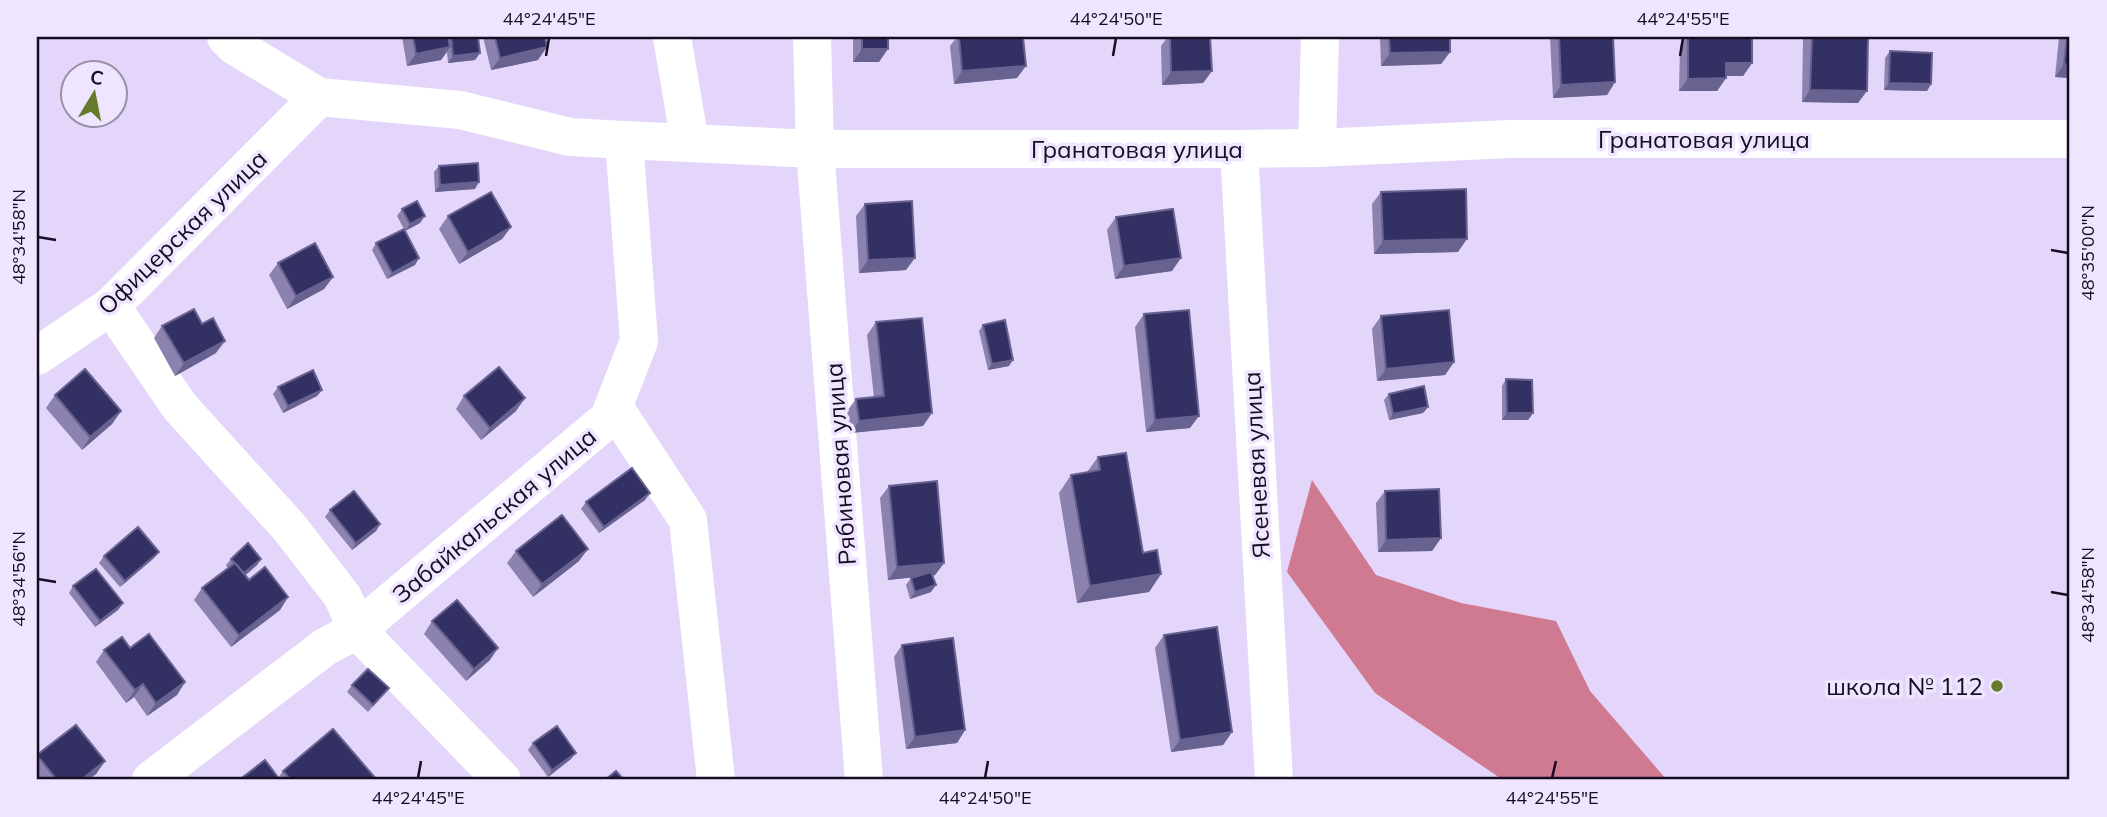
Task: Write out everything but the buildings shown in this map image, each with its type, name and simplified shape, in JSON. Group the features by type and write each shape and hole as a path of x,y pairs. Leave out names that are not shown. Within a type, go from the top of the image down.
{"street":[{"path":"672,37 690,143"},
{"name":"Рябиновая улица","path":"812,37 815,149 864,780"},
{"path":"1317,148 1320,37"},
{"name":"Гранатовая улица","path":"232,40 319,97 460,110 570,137 624,140 815,149 1239,149 1508,139 2070,139"},
{"name":"Офицерская улица","path":"37,356 111,306 319,97"},
{"name":"Забайкальская улица","path":"150,780 325,647 357,630 609,418 639,341 624,140"},
{"name":"Ясеневая улица","path":"1239,149 1274,780"},
{"path":"111,306 180,407 289,527 343,597 357,630 502,780"},
{"path":"614,407 688,520 716,780"}],"shaded area":[{"path":"1312,480 1376,575 1461,603 1556,621 1590,691 1667,780 1503,780 1375,693 1287,572"}],"place":[{"name":"школа № 112","path":"1997,686"}]}
